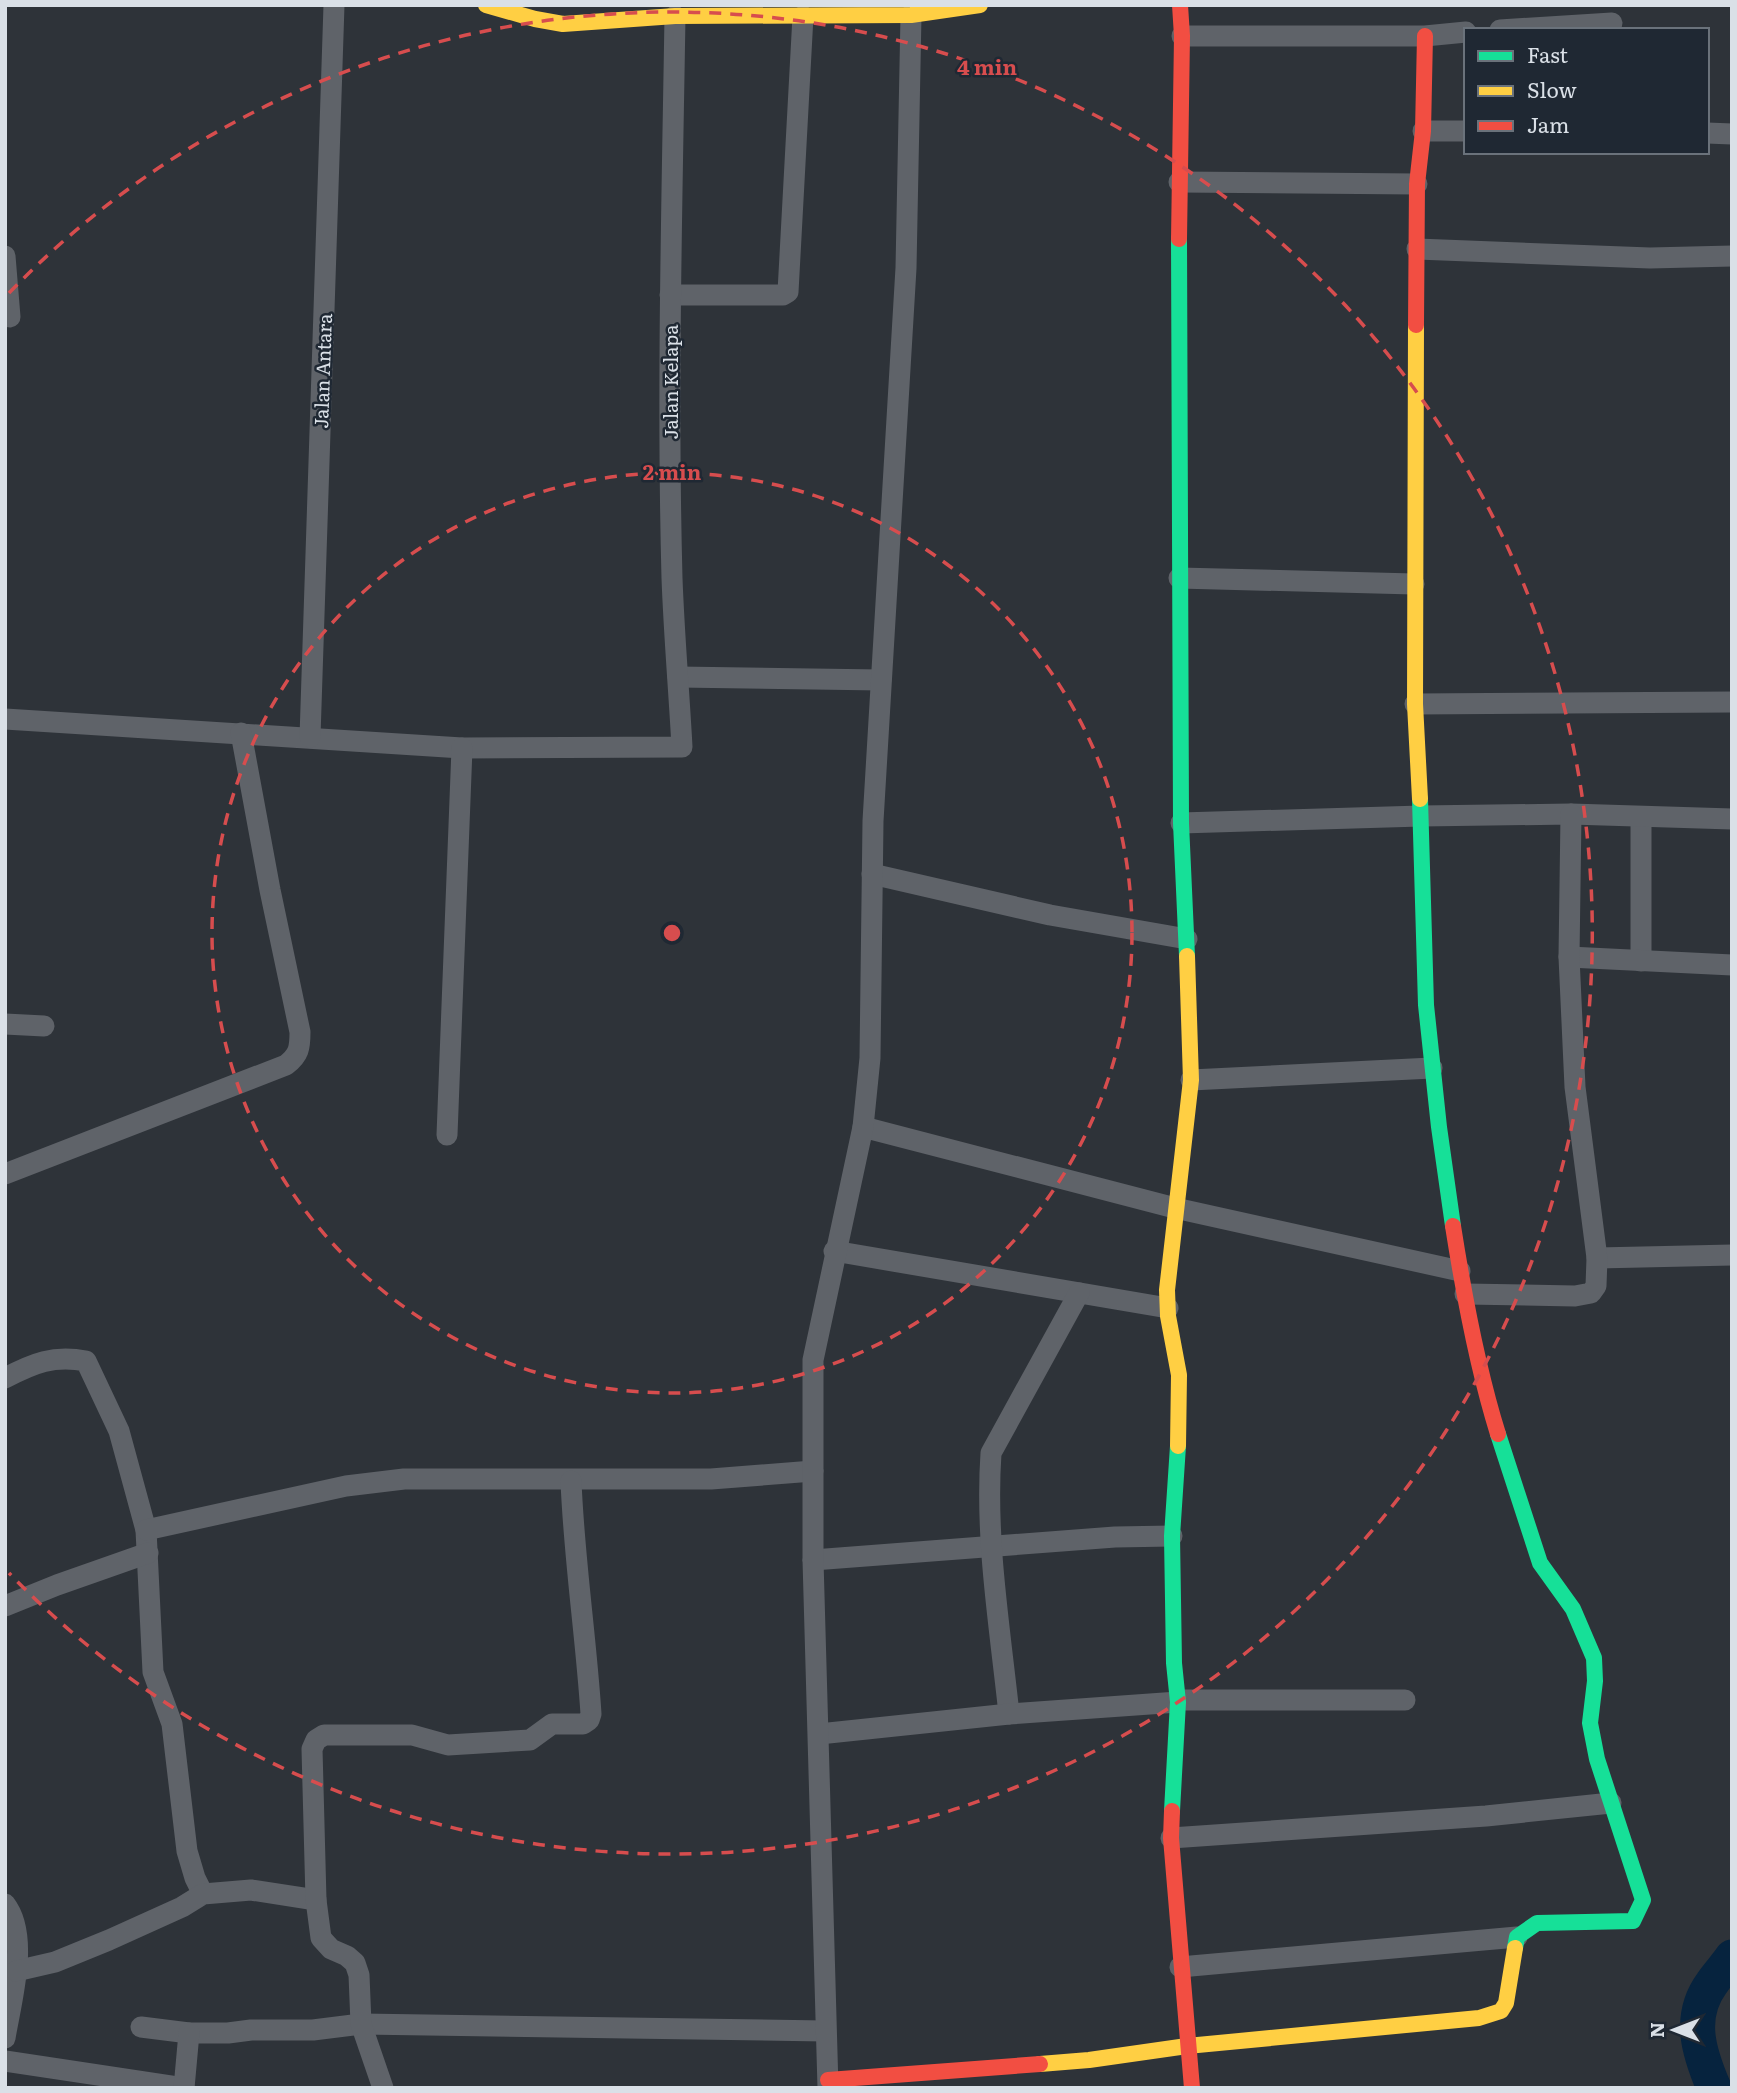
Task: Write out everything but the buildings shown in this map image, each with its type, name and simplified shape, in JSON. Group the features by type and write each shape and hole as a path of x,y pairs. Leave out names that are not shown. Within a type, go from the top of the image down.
{"street":[{"name":"Jalan Antara","path":"310,737 334,5"},
{"path":"486,5 535,12 563,24 733,11 803,16 911,15 970,6"},
{"path":"1180,5 1181,823 1191,1080 1167,1290 1180,1375 1172,1536 1174,1663 1178,1701 1171,1838 1192,2088"},
{"path":"911,15 906,268 872,874 870,1058 863,1128 834,1251 813,1360 813,1560 828,2084 1089,2060 1187,2046 1479,2018 1501,2011 1506,2003 1517,1937"},
{"name":"Jalan Kelapa","path":"462,748 682,747 672,567 670,295 675,16"},
{"path":"670,295 783,295 788,292 803,16"},
{"path":"1532,28 1612,23"},
{"path":"1182,36 1425,36 1464,32"},
{"path":"1180,1967 1517,1937 1537,1923 1633,1921 1643,1899 1597,1759 1590,1723 1595,1681 1594,1658 1573,1609 1540,1563 1496,1431 1460,1271 1432,1068 1426,1005 1415,704 1414,584 1417,184 1423,131 1425,36"},
{"path":"1423,131 1464,131"},
{"path":"1709,133 1732,134"},
{"path":"1180,182 1417,184"},
{"path":"1417,249 1650,258 1732,257"},
{"path":"5,256 10,317"},
{"path":"1180,578 1414,584"},
{"path":"678,677 881,680"},
{"path":"1415,704 1732,702"},
{"path":"5,719 462,748 447,1135"},
{"path":"5,1174 273,1070 296,1057 300,1046 300,1031 241,733"},
{"path":"1181,823 1571,814 1732,819"},
{"path":"1465,1294 1575,1296 1591,1293 1596,1286 1597,1258 1575,1087 1569,957 1571,814"},
{"path":"1641,817 1641,961"},
{"path":"872,874 1050,915 1187,939"},
{"path":"1569,957 1732,965"},
{"path":"5,1024 44,1026"},
{"path":"1191,1080 1432,1068"},
{"path":"863,1128 1175,1208 1460,1271"},
{"path":"834,1251 1168,1308"},
{"path":"1597,1258 1732,1255"},
{"path":"1009,1714 992,1547 989,1477 991,1453 1080,1293"},
{"path":"5,1378 35,1363 58,1359 86,1361 119,1431 146,1530 153,1672 172,1724 187,1851 203,1894"},
{"path":"146,1530 346,1486 404,1479 711,1479 813,1471"},
{"path":"383,2088 361,2024 359,1975 355,1964 324,1944 321,1938 316,1900 312,1749 316,1740 324,1735 412,1735 447,1745 530,1740 552,1724 583,1724 589,1720 591,1714 587,1647 574,1544 571,1480"},
{"path":"813,1560 1172,1536"},
{"path":"5,1606 148,1553"},
{"path":"818,1734 1009,1714 1178,1701 1405,1700"},
{"path":"1171,1838 1486,1816 1611,1803"},
{"path":"16,1970 55,1962 99,1945 182,1907 203,1894 251,1890 316,1900"},
{"path":"5,1904 15,1929 18,1953 5,2038"},
{"path":"141,2027 189,2033 313,2030 361,2024 825,2031"},
{"path":"5,2061 184,2088 189,2033"}],"waterway":[{"path":"1714,2088 1700,2048 1698,2022 1704,1996 1732,1957"}],"traffic: fast":[{"path":"1179,239 1181,823 1187,956"},
{"path":"1420,799 1426,1005 1453,1226"},
{"path":"1498,1434 1540,1563 1573,1609 1594,1658 1595,1681 1590,1723 1597,1759 1643,1900 1633,1921 1537,1923 1517,1937 1515,1948"},
{"path":"1172,1811 1178,1702 1174,1663 1172,1536 1178,1446"}],"traffic: slow":[{"path":"486,5 563,24 675,16 911,15 980,5"},
{"path":"1416,325 1415,704 1420,799"},
{"path":"1178,1446 1179,1375 1168,1316 1167,1290 1191,1080 1187,956"},
{"path":"1040,2064 1187,2046 1479,2018 1501,2011 1506,2003 1515,1948"}],"traffic: jam":[{"path":"1179,239 1182,36 1180,5"},
{"path":"1416,325 1417,184 1423,131 1425,36"},
{"path":"1453,1226 1472,1331 1498,1434"},
{"path":"1172,1811 1171,1838 1192,2088"},
{"path":"828,2080 1040,2064"}]}
